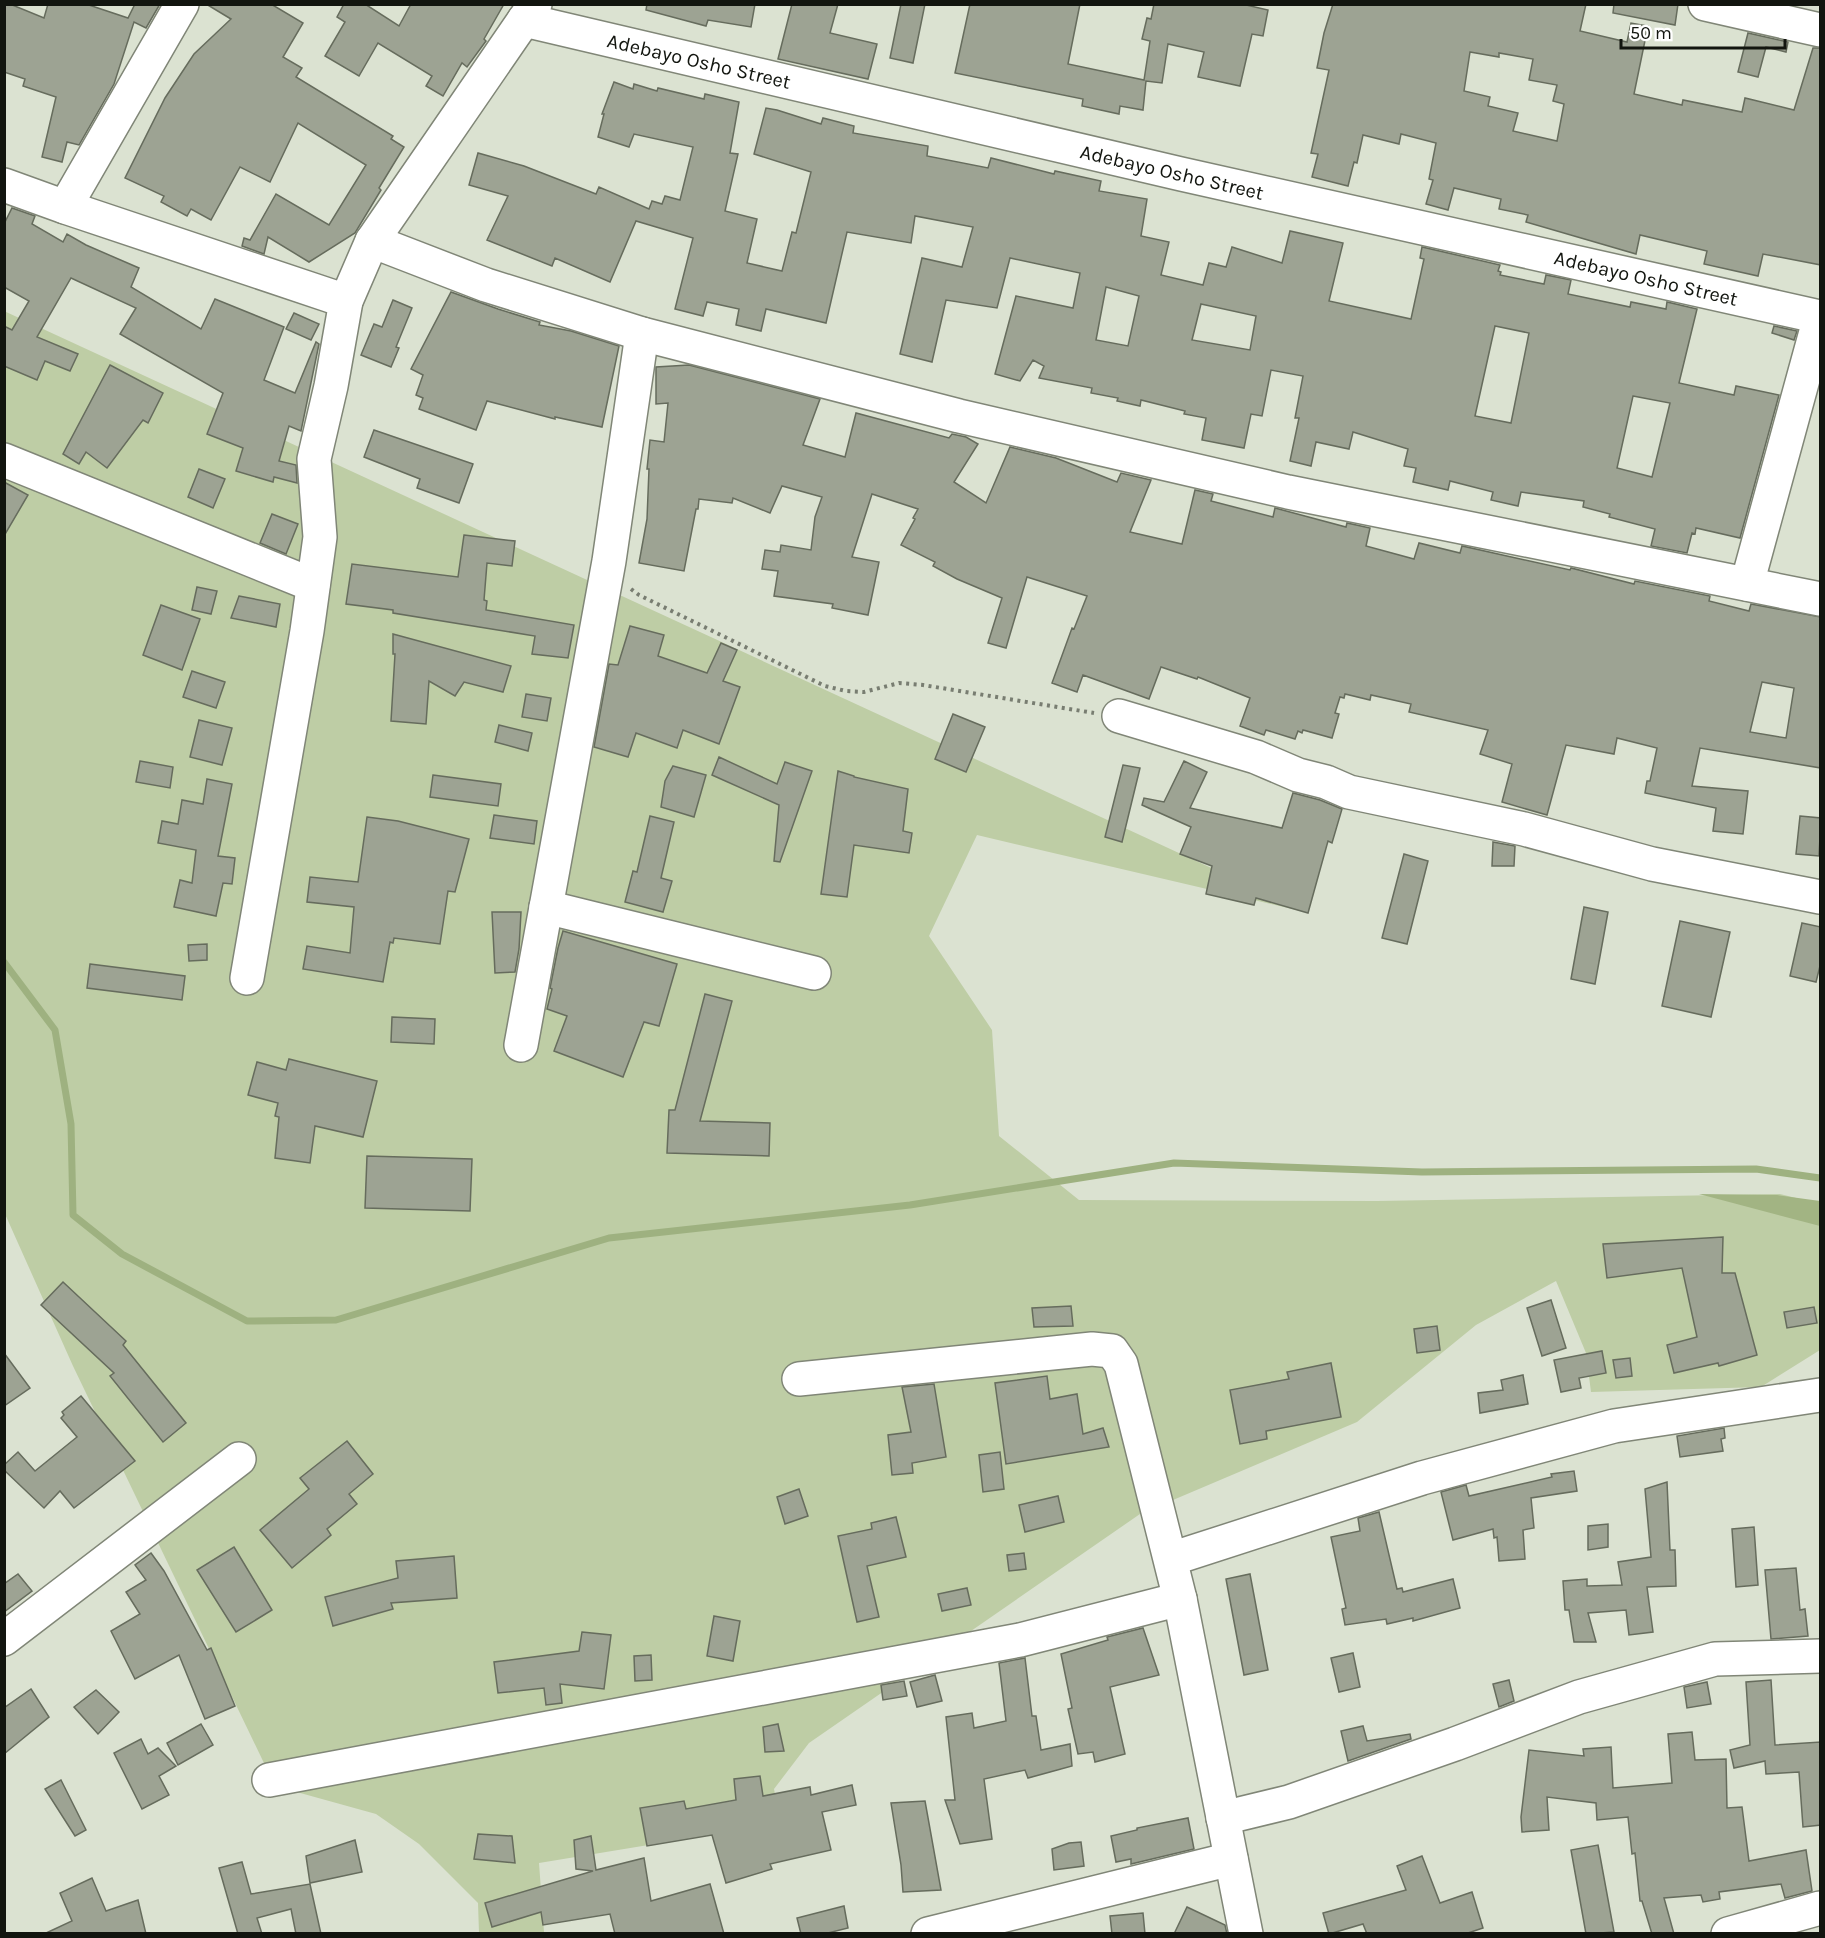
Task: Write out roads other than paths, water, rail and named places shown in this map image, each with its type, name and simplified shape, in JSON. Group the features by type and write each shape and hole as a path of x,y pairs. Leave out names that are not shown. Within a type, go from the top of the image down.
{"street":[{"path":"65,207 182,4"},
{"path":"1705,4 1821,30"},
{"path":"247,978 314,585 320,537 314,459 331,386 346,301 372,241 530,13"},
{"name":"Adebayo Osho Street","path":"530,13 1192,177 1821,317"},
{"path":"4,185 346,301"},
{"path":"372,241 486,285 642,334 959,416 1288,492 1821,599"},
{"path":"1748,584 1821,317"},
{"path":"521,1045 609,561 642,334"},
{"path":"4,460 314,585"},
{"path":"1119,716 1256,757 1298,775 1326,782 1349,792 1524,829 1652,864 1821,897"},
{"path":"546,907 814,973"},
{"path":"799,1378 1092,1349 1112,1351 1121,1364 1171,1559 1246,1934"},
{"path":"1171,1559 1422,1478 1614,1426 1821,1395"},
{"path":"4,1639 239,1459"},
{"path":"269,1780 1020,1640 1180,1599"},
{"path":"1223,1818 1289,1802 1455,1744 1578,1697 1715,1659 1821,1656"},
{"path":"928,1934 1231,1859"},
{"path":"1728,1934 1821,1908"}],"waterway":[{"path":"4,962 55,1030 71,1124 73,1215 122,1254 247,1321 336,1320 609,1238 910,1205 1174,1163 1422,1172 1756,1169 1820,1178"}]}
